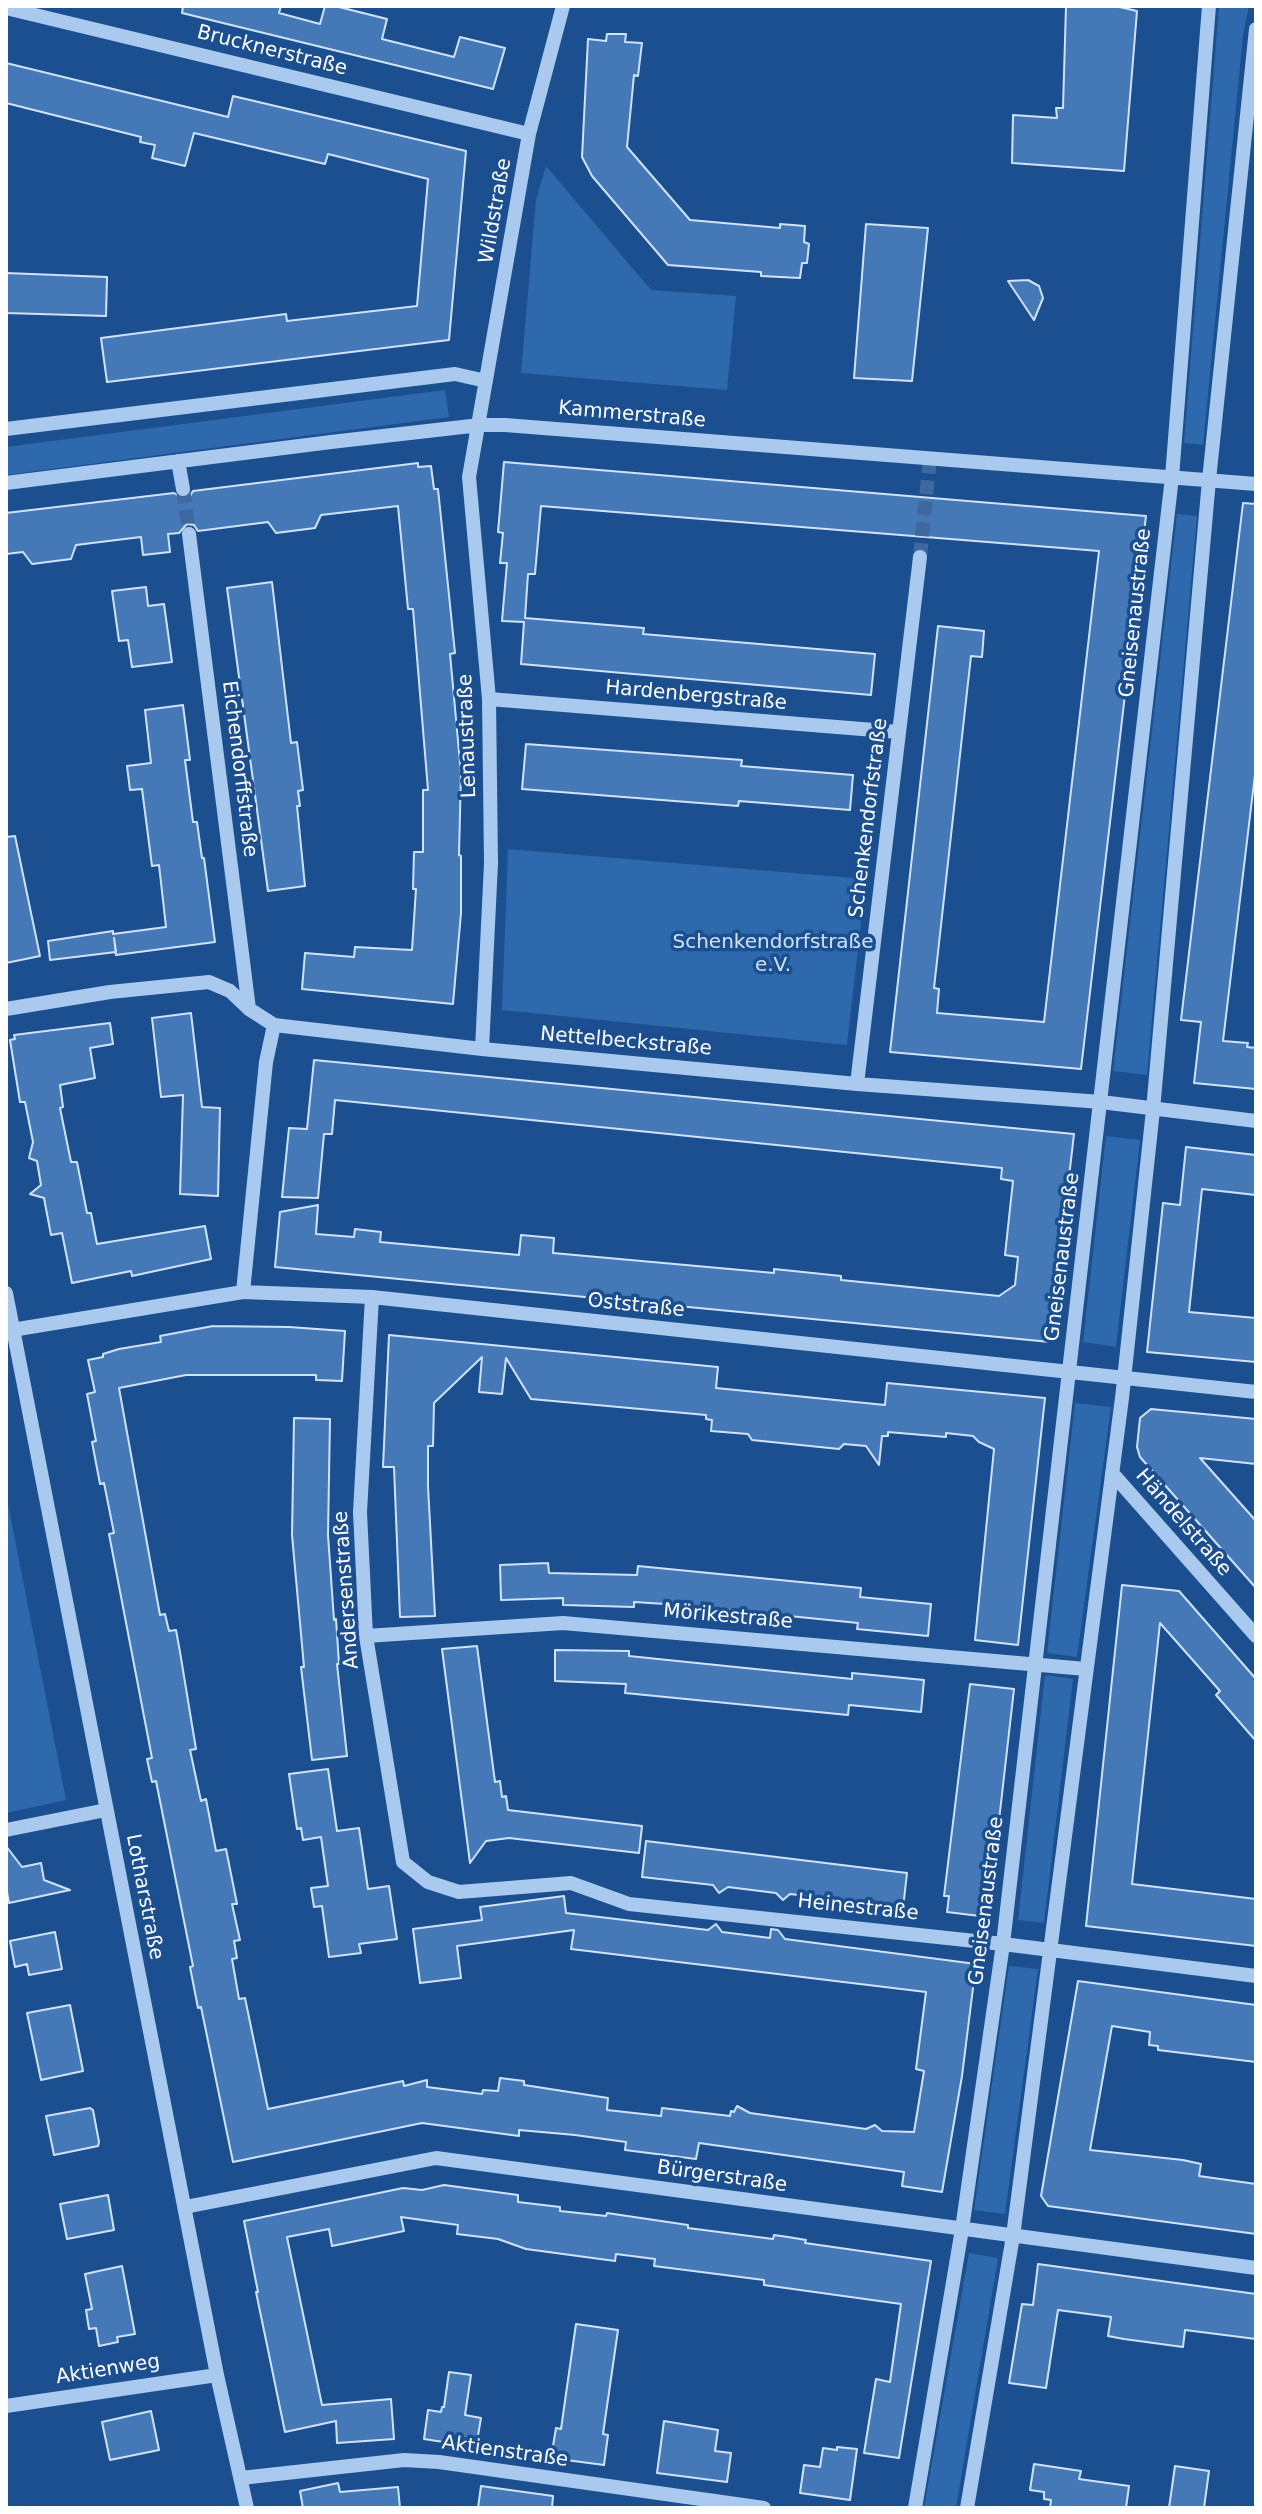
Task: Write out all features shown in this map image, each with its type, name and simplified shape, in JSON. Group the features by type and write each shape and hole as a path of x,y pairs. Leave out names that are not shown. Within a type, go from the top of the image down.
{"street":[{"name":"Wildstraße","path":"480,425 529,134 563,6"},
{"name":"Gneisenaustraße","path":"915,2508 962,2229 1003,1944 1172,477 1209,6"},
{"name":"Brucknerstraße","path":"6,8 529,134"},
{"path":"967,2508 1013,2236 1124,1379 1153,1110 1209,480 1256,29"},
{"path":"6,429 455,374 486,381"},
{"name":"Kammerstraße","path":"6,483 480,425 505,425 1256,484"},
{"name":"Lenaustraße","path":"480,425 469,477 489,699 491,863 482,1049"},
{"path":"178,461 183,489"},
{"name":"Eichendorffstraße","path":"189,534 249,1009"},
{"name":"Schenkendorfstraße","path":"857,1084 920,557"},
{"name":"Hardenbergstraße","path":"489,699 899,732"},
{"name":"Nettelbeckstraße","path":"6,1009 110,992 209,982 230,991 249,1009 274,1025 482,1049 857,1084 1101,1102 1256,1121"},
{"path":"243,1292 266,1062 274,1025"},
{"name":"Oststraße","path":"12,1330 243,1292 372,1297 1256,1392"},
{"name":"Lotharstraße","path":"6,1293 217,2375 247,2508"},
{"name":"Andersenstraße","path":"372,1297 360,1512 366,1636 403,1862 428,1882 459,1892"},
{"name":"Händelstraße","path":"1112,1473 1256,1636"},
{"name":"Mörikestraße","path":"366,1636 563,1623 1086,1669"},
{"path":"6,1830 106,1810"},
{"name":"Heinestraße","path":"459,1892 571,1883 629,1904 1003,1944 1256,1976"},
{"name":"Bürgerstraße","path":"185,2207 436,2158 1256,2268"},
{"name":"Aktienweg","path":"6,2406 217,2375"},
{"name":"Aktienstraße","path":"241,2478 404,2460 439,2462 764,2508"}],"green space":[{"path":"1219,6 1249,6 1243,35 1203,445 1184,443"},
{"path":"546,166 651,290 736,296 727,390 521,373 536,200"},
{"path":"445,390 449,417 6,475 6,447"},
{"path":"1177,514 1197,516 1147,1075 1113,1071"},
{"name":"Schenkendorfstraße e.V.","path":"508,849 866,879 847,1045 502,1010"},
{"path":"1106,1136 1140,1140 1116,1347 1083,1342"},
{"path":"1075,1403 1111,1407 1077,1657 1047,1653"},
{"path":"6,1494 66,1800 6,1813"},
{"path":"1045,1675 1073,1679 1044,1923 1018,1920"},
{"path":"1009,1966 1038,1969 1005,2214 974,2210"},
{"path":"969,2253 998,2258 956,2508 924,2508"}],"building":[{"path":"183,6 281,6 279,13 320,24 325,6 335,6 387,19 382,39 454,57 460,37 505,48 493,89 182,13"},
{"path":"1066,6 1115,6 1137,11 1124,171 1012,163 1013,115 1057,118 1056,108 1063,108"},
{"path":"607,34 626,34 625,42 642,43 638,76 634,75 627,147 690,220 780,228 780,224 805,226 804,242 809,244 807,263 802,263 800,278 668,265 592,176 582,157 588,39 606,41"},
{"path":"6,63 228,117 233,96 466,151 449,340 107,382 101,338 286,314 287,321 417,306 428,179 328,154 325,164 194,133 185,166 152,158 155,145 140,142 141,137 6,103"},
{"path":"866,224 928,228 912,381 854,378"},
{"path":"6,273 107,277 106,316 6,313"},
{"path":"1028,280 1039,286 1043,298 1034,320 1008,281"},
{"path":"504,462 1146,516 1081,1069 890,1052 938,626 984,631 982,657 971,656 934,988 939,989 937,1013 1044,1022 1099,551 541,506 535,574 528,574 525,618 644,628 643,634 875,654 871,695 521,664 524,622 502,621 507,563 500,563 503,533 498,532"},
{"path":"418,463 418,467 431,466 434,489 438,489 455,653 450,654 461,773 461,913 453,1004 302,989 305,953 354,957 355,947 412,950 416,889 413,889 414,852 423,852 423,790 428,790 413,609 408,609 398,506 321,515 315,528 276,533 268,522 198,531 194,525 187,524 179,533 168,534 170,552 143,555 141,537 76,545 71,559 32,564 23,552 6,554 6,513 174,493 184,499 193,491"},
{"path":"1243,503 1256,504 1256,766 1223,1041 1248,1043 1247,1047 1256,1048 1256,1089 1194,1083 1201,1022 1181,1020"},
{"path":"272,582 291,743 297,742 303,790 298,791 300,806 297,806 305,886 268,891 227,588"},
{"path":"146,587 148,606 164,604 172,662 132,667 128,640 119,641 112,591"},
{"path":"183,705 190,760 185,760 193,822 197,822 204,858 215,942 116,955 116,952 50,960 48,941 166,927 159,865 152,866 142,789 130,790 127,766 151,763 145,710"},
{"path":"526,744 742,760 741,766 853,775 850,810 739,801 738,806 522,789"},
{"path":"15,836 40,956 6,963 6,837"},
{"path":"191,1013 202,1107 220,1108 218,1196 180,1194 183,1095 161,1097 152,1018"},
{"path":"110,1023 113,1044 90,1048 95,1078 60,1085 63,1107 60,1108 71,1162 77,1162 97,1244 205,1226 211,1259 132,1276 131,1271 72,1283 62,1233 51,1235 44,1198 30,1194 41,1185 37,1161 29,1158 33,1142 25,1102 20,1102 10,1040 15,1039 14,1035"},
{"path":"314,1060 1074,1134 1050,1342 275,1267 280,1212 318,1205 316,1234 354,1237 355,1229 381,1232 380,1242 519,1255 521,1235 554,1238 553,1253 774,1273 774,1269 841,1276 841,1280 999,1296 1015,1285 1018,1257 1005,1255 1013,1181 1001,1179 1002,1168 335,1100 332,1134 324,1134 318,1198 282,1197 289,1128 307,1129"},
{"path":"1186,1147 1256,1155 1256,1195 1202,1189 1189,1312 1256,1318 1256,1362 1147,1352 1163,1203 1180,1205"},
{"path":"213,1326 345,1331 342,1381 316,1380 316,1375 186,1375 119,1388 160,1615 165,1614 169,1631 176,1630 196,1749 190,1750 201,1801 206,1799 216,1851 226,1849 237,1904 232,1904 240,1940 234,1941 237,1958 232,1959 239,1999 245,1998 268,2109 403,2081 404,2086 427,2080 427,2087 482,2094 483,2090 498,2091 500,2078 524,2081 524,2085 608,2098 607,2110 661,2116 662,2108 730,2116 737,2106 750,2113 866,2129 875,2125 882,2131 914,2132 924,2071 916,2069 926,1992 571,1949 574,1930 457,1946 461,1978 420,1983 413,1929 482,1920 480,1907 564,1896 566,1913 708,1930 716,1924 722,1932 770,1938 771,1929 778,1930 785,1939 976,1964 962,2076 942,2192 902,2186 904,2172 699,2143 696,2159 625,2150 626,2142 575,2135 519,2130 519,2136 422,2123 233,2162 201,2007 198,2008 190,1967 193,1966 156,1781 152,1782 147,1759 152,1758 109,1534 114,1533 92,1442 96,1441 87,1394 95,1392 88,1360 119,1349 161,1342 160,1336"},
{"path":"389,1335 718,1367 716,1388 885,1405 887,1383 1045,1398 1018,1645 975,1640 994,1449 973,1436 888,1432 888,1436 882,1436 879,1465 866,1446 844,1444 839,1449 752,1440 748,1434 711,1431 712,1420 706,1419 706,1415 531,1399 506,1358 502,1394 479,1392 482,1357 434,1403 433,1446 428,1446 428,1486 435,1616 400,1617 394,1467 383,1467"},
{"path":"1151,1409 1256,1419 1256,1464 1200,1458 1256,1521 1256,1588 1140,1457 1137,1447 1140,1418"},
{"path":"294,1418 330,1419 328,1535 347,1756 312,1760 301,1667 304,1667 292,1535"},
{"path":"548,1563 549,1573 637,1575 638,1566 861,1588 860,1597 931,1604 928,1636 857,1629 858,1623 681,1605 634,1602 634,1607 563,1605 563,1598 501,1600 500,1565"},
{"path":"1122,1585 1179,1591 1256,1679 1256,1741 1216,1695 1220,1691 1160,1623 1132,1884 1256,1899 1256,1946 1086,1926"},
{"path":"477,1646 495,1782 500,1781 508,1810 642,1826 639,1853 509,1838 486,1841 470,1863 442,1649"},
{"path":"555,1650 629,1651 629,1656 852,1679 852,1673 924,1680 921,1712 849,1705 848,1715 625,1693 626,1684 555,1681"},
{"path":"970,1684 1014,1689 988,1917 947,1912 949,1896 944,1896"},
{"path":"328,1769 337,1831 359,1828 368,1889 389,1886 397,1939 359,1944 361,1953 329,1957 322,1906 314,1907 311,1888 328,1886 321,1837 303,1840 301,1828 297,1829 289,1774"},
{"path":"646,1841 907,1873 903,1908 790,1894 783,1900 776,1893 728,1887 719,1893 713,1885 642,1877"},
{"path":"6,1846 22,1867 41,1863 44,1880 70,1890 9,1903"},
{"path":"55,1932 62,1969 29,1975 27,1964 15,1967 10,1941"},
{"path":"1078,1981 1256,2005 1256,2062 1158,2050 1158,2046 1149,2045 1150,2032 1112,2026 1090,2150 1183,2160 1201,2164 1199,2176 1256,2184 1256,2234 1048,2206 1041,2196"},
{"path":"70,2005 83,2071 41,2080 27,2013"},
{"path":"93,2110 98,2146 54,2155 46,2116"},
{"path":"444,2185 518,2195 518,2202 560,2207 560,2211 606,2216 607,2213 773,2239 774,2235 806,2240 805,2243 931,2261 899,2458 864,2453 876,2379 890,2382 901,2304 764,2285 764,2280 654,2266 655,2259 616,2254 615,2261 526,2249 498,2239 457,2234 458,2225 401,2217 404,2231 332,2246 329,2229 287,2237 322,2405 391,2399 394,2439 337,2443 336,2421 285,2432 244,2221 403,2188 422,2190"},
{"path":"108,2195 114,2230 67,2239 60,2204"},
{"path":"1038,2264 1256,2294 1256,2339 1185,2330 1183,2347 1124,2339 1108,2336 1111,2317 1058,2310 1046,2388 1009,2383 1022,2304 1033,2305"},
{"path":"122,2266 135,2334 117,2337 118,2342 99,2346 96,2328 89,2329 86,2310 92,2309 85,2274"},
{"path":"576,2324 618,2330 603,2434 608,2435 604,2465 551,2458 556,2428 561,2429"},
{"path":"449,2372 471,2375 465,2415 481,2418 476,2447 424,2439 428,2410 441,2412 444,2407"},
{"path":"151,2411 159,2450 110,2460 102,2422"},
{"path":"664,2421 718,2430 715,2451 731,2453 727,2482 657,2473"},
{"path":"837,2447 857,2449 850,2500 800,2493 804,2465 820,2467 823,2448 837,2450"},
{"path":"1034,2464 1081,2471 1079,2479 1129,2486 1126,2508 1050,2508 1051,2500 1044,2499 1044,2492 1030,2490"},
{"path":"1175,2466 1209,2471 1204,2508 1169,2508"},
{"path":"338,2483 340,2492 398,2487 400,2508 303,2508 300,2491"},
{"path":"481,2486 553,2496 552,2508 478,2508"}],"tunnel":[{"path":"920,557 930,458"},
{"path":"183,489 189,534"}]}
